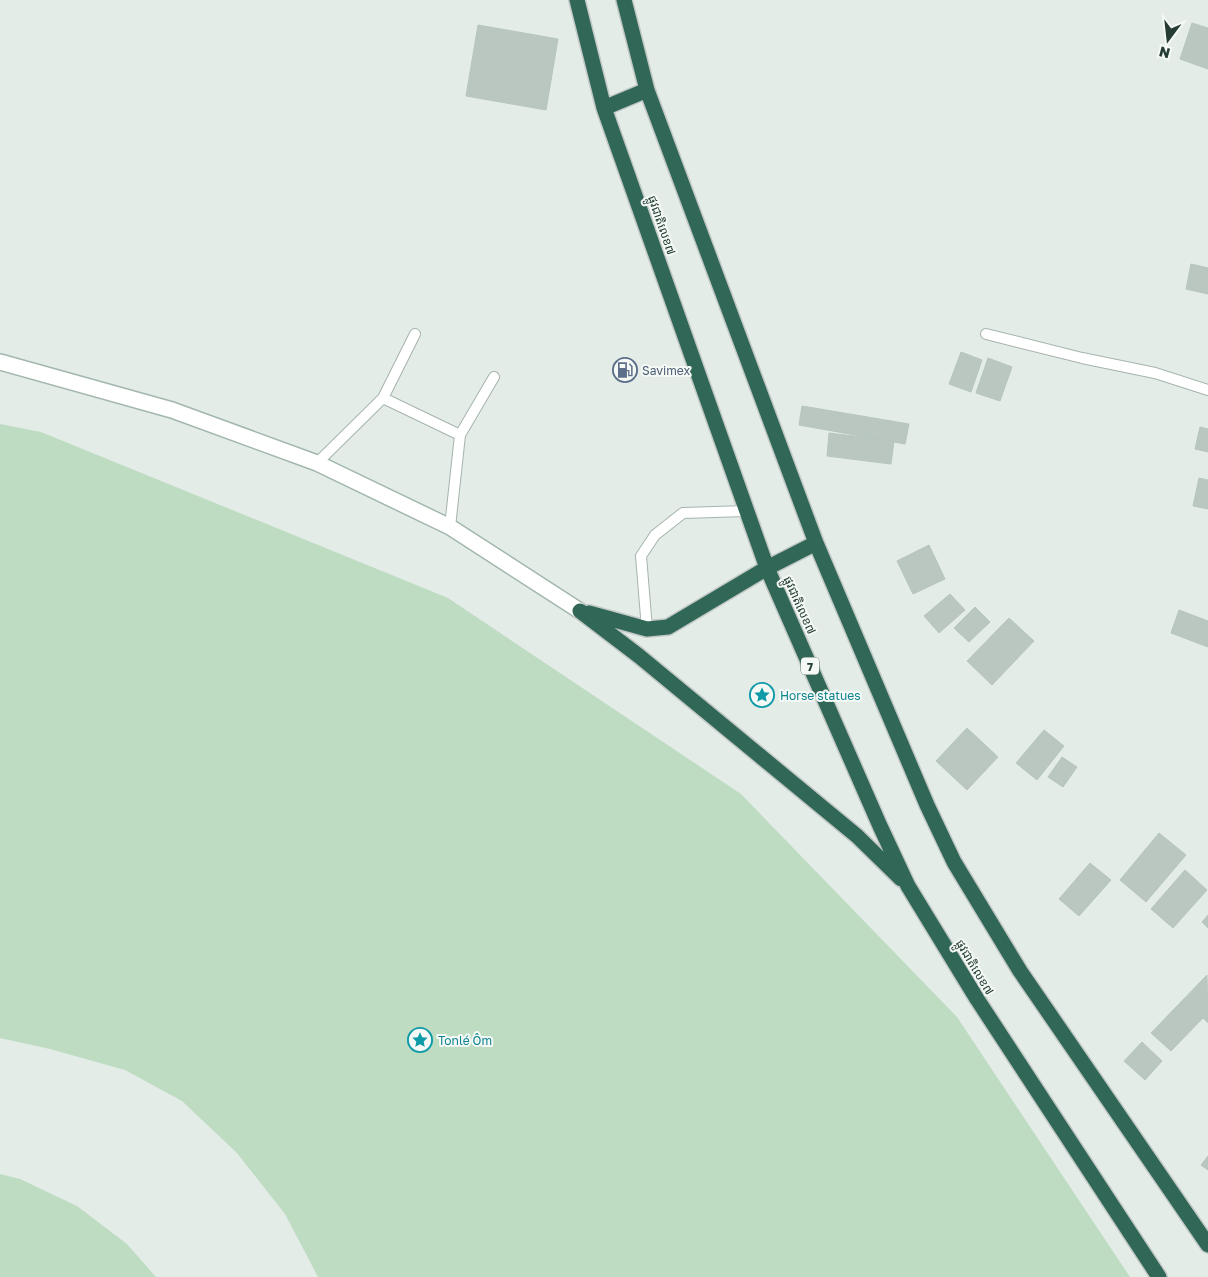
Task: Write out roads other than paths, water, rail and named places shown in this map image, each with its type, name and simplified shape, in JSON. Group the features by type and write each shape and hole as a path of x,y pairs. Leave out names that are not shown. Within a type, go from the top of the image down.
{"highway":[{"name":"ផ្លូវជាតិលេខ៧","path":"578,0 604,108 767,568 908,886 976,1000 1159,1277"},
{"path":"624,0 647,90 816,543 954,862 1020,971 1208,1245"},
{"path":"604,108 647,90"},
{"path":"580,611 646,629 668,627 767,568 816,543"},
{"path":"580,611 639,656 857,836 908,886"}],"street":[{"path":"0,362 172,410 317,463 450,527 580,611"}],"lane":[{"path":"317,463 383,398 415,334"},
{"path":"986,334 1082,358 1155,373 1208,390"},
{"path":"450,527 460,435 494,377"},
{"path":"383,398 460,435"},
{"path":"646,629 641,556 655,535 683,513 746,511"}],"place":[{"name":"Savimex","path":"625,370"},
{"name":"Horse statues","path":"762,695"},
{"name":"Tonlé Ôm","path":"420,1040"}]}
